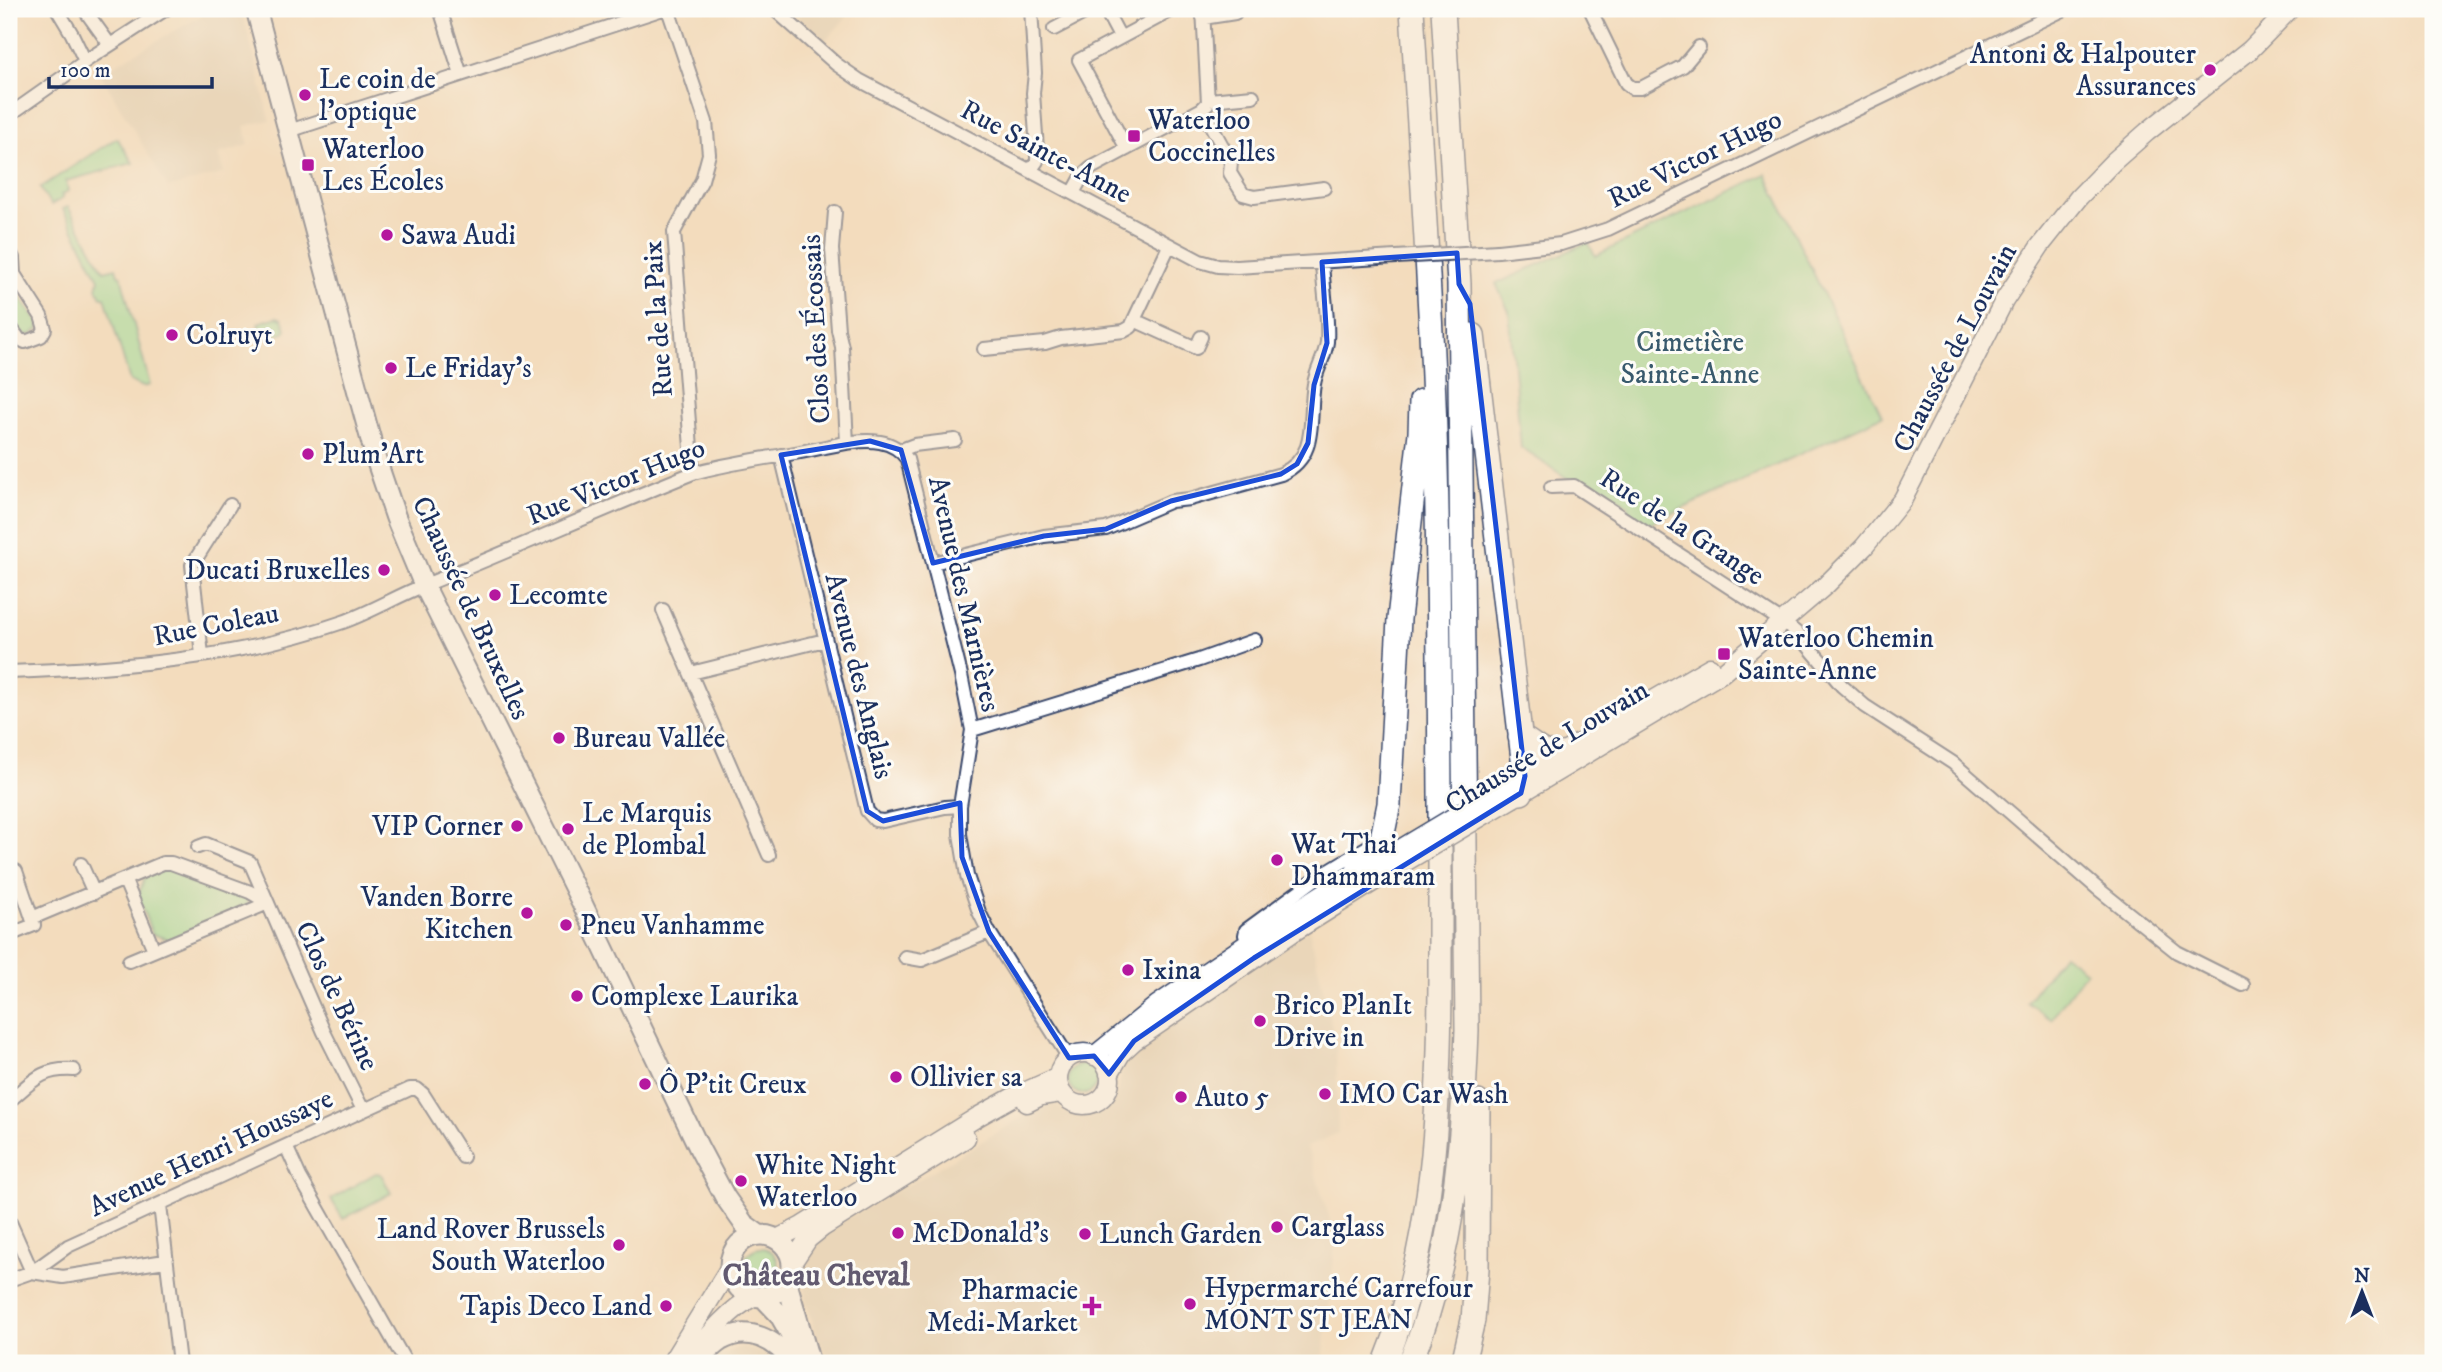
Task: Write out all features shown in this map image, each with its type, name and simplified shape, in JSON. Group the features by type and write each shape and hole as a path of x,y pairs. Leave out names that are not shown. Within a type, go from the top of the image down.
{"highway":[{"path":"1385,1363 1394,1342 1416,1263 1430,1183 1438,1105 1441,864 1437,509 1432,337 1412,9"},
{"path":"1410,1363 1440,1274 1455,1193 1464,1113 1467,1030 1459,284 1443,9"},
{"path":"1459,284 1470,304 1520,737 1518,787"},
{"path":"1358,871 1381,843 1387,817 1399,619 1420,433 1423,359 1432,337"},
{"path":"1520,737 1533,743 1541,752 1562,754"},
{"path":"1463,1363 1473,1320 1477,1269 1477,1052 1467,1030"}],"main road":[{"name":"Chaussée de Bruxelles","path":"256,9 377,462 396,518 424,585 725,1197"},
{"name":"Chaussée de Louvain","path":"1109,1074 1122,1052 1134,1041 1399,858 1518,787 1722,673 1826,584 1864,547 1903,499 2004,301 2040,246 2079,197 2147,132 2250,50 2290,9"},
{"name":"Chaussée de Louvain","path":"1518,787 1562,754 1768,634"},
{"name":"Chaussée de Louvain","path":"1094,1056 1157,1005 1248,943 1292,904 1358,871 1399,858"},
{"name":"Chaussée de Louvain","path":"1173,1014 1185,998 1213,979 1217,972 1212,968"},
{"path":"1086,1053 1094,1056 1101,1060 1109,1074 1108,1088 1093,1104 1070,1101 1060,1085 1063,1063 1069,1058 1086,1053"},
{"path":"671,1363 740,1242 803,1226 1013,1097 1060,1085"},
{"path":"792,1263 808,1238 823,1227 985,1126 1060,1085"},
{"path":"687,1363 742,1302 780,1290 791,1273 790,1254 768,1237 744,1224 725,1197"},
{"path":"725,1197 734,1279 739,1287 759,1296 779,1314 808,1363"},
{"path":"787,1283 808,1363"},
{"path":"695,1363 718,1342 731,1336 745,1335 759,1335 782,1348 793,1363"}],"street":[{"path":"57,9 85,61"},
{"path":"84,9 110,45"},
{"path":"9,115 85,61 166,9"},
{"path":"440,9 461,75"},
{"path":"289,131 666,9"},
{"name":"Rue de la Paix","path":"666,9 706,122 709,154 702,180 674,232 693,473"},
{"name":"Rue Sainte-Anne","path":"774,9 835,64 859,80 1200,261 1218,266 1322,261"},
{"path":"1030,171 1037,161 1031,9"},
{"path":"1054,29 1092,9"},
{"path":"1105,9 1120,37"},
{"path":"1127,149 1079,60 1174,9"},
{"path":"1590,9 1626,83 1632,88 1641,88 1683,66 1699,47"},
{"name":"Rue Victor Hugo","path":"1322,261 1498,251 1561,244 1608,229 2065,9"},
{"path":"1236,13 1203,14 1205,104 1231,162 1230,173 1243,194 1254,197 1324,188"},
{"path":"1073,193 1083,175 1205,104 1253,96"},
{"name":"Clos des Écossais","path":"835,212 832,249 838,330 842,346 847,443"},
{"path":"985,349 1124,331 1134,320 1169,246"},
{"path":"9,249 13,258 11,276 41,316 45,329 41,336 25,342 19,339 9,325"},
{"path":"933,564 1044,536 1106,529 1171,501 1190,499 1281,474 1292,468 1301,460 1308,443 1314,385 1326,343 1322,261"},
{"path":"1134,320 1196,348 1201,337"},
{"name":"Rue Victor Hugo","path":"424,585 693,473 718,466 847,443 882,442 901,450 914,445 955,440"},
{"name":"Avenue des Marnières","path":"901,450 907,459 972,730 960,806 962,857 974,899 989,932 1069,1058"},
{"name":"Avenue des Anglais","path":"781,456 870,817 883,821 960,806"},
{"name":"Rue de la Grange","path":"1551,487 1574,486 1783,622 1799,635 1842,686 1864,706 1953,763 2107,896 2177,952 2243,985"},
{"path":"201,655 192,565 230,505"},
{"name":"Rue Coleau","path":"9,673 99,668 254,646 342,622 424,585"},
{"path":"663,610 769,855"},
{"path":"691,673 825,640"},
{"path":"972,730 1255,640"},
{"name":"Clos de Bérine","path":"198,847 206,844 250,862 324,1032 363,1110"},
{"path":"1292,933 1292,904 1369,846"},
{"name":"Clos de Bérine","path":"9,935 34,925 32,918 163,863 171,863 250,892 268,903"},
{"path":"81,864 94,893"},
{"path":"16,871 32,918"},
{"path":"125,881 154,950"},
{"name":"Clos de Bérine","path":"129,961 268,903"},
{"path":"905,957 922,960 989,932"},
{"path":"9,1101 46,1072 74,1070"},
{"name":"Avenue Henri Houssaye","path":"9,1280 32,1272 68,1246 410,1089 417,1089 423,1094 463,1157"},
{"path":"286,1146 300,1177 406,1363"},
{"path":"160,1205 179,1363"},
{"path":"9,1220 32,1272"},
{"name":"Avenue Henri Houssaye","path":"32,1272 63,1278 165,1261"}],"highlighted area":[{"path":"1457,253 1459,284 1470,304 1525,776 1521,793 1254,958 1134,1041 1109,1074 1094,1056 1069,1058 989,932 962,857 960,803 883,821 867,811 781,455 870,441 901,450 933,563 1044,536 1106,529 1171,501 1281,474 1297,464 1308,443 1314,385 1327,343 1322,262"}],"shaded area":[{"path":"205,9 241,9 270,120 244,126 249,145 218,154 224,173 168,188 100,73 204,14"},
{"path":"787,9 854,9 824,42"},
{"path":"1309,929 1336,1044 1338,1133 1307,1147 1336,1239 1323,1363 830,1363 816,1333 805,1298 804,1280 808,1260 821,1237 847,1219 1027,1114 1055,1103 1064,1112 1100,1114 1119,1092 1122,1066 1137,1045"},
{"path":"742,1347 767,1354 773,1363 708,1363 714,1357"}],"green space":[{"path":"117,138 133,163 66,181 68,191 61,195 63,198 51,205 40,188"},
{"name":"Cimetière Sainte-Anne","path":"1766,174 1882,416 1645,526 1625,512 1629,505 1591,482 1585,490 1521,448 1509,311 1496,284 1588,242 1595,256"},
{"path":"68,207 104,271 116,268 121,276 150,385 143,387 130,381 105,297 101,297 97,288 99,279 63,209"},
{"path":"9,285 39,323 39,329 29,336 22,333 13,322"},
{"path":"277,317 282,319 286,329 284,333 262,339 258,323"},
{"path":"163,866 247,896 247,905 170,940 152,934 138,897 146,873"},
{"path":"2063,954 2086,971 2051,1019 2027,1002"},
{"path":"1083,1064 1093,1069 1098,1079 1093,1089 1083,1094 1073,1089 1068,1079 1073,1069"},
{"path":"376,1173 381,1174 391,1193 343,1219 331,1199"},
{"path":"761,1248 773,1253 778,1265 773,1277 761,1282 749,1277 744,1265 749,1253"}],"place":[{"name":"Antoni & Halpouter Assurances","path":"2210,70"},
{"name":"Le coin de l'optique","path":"305,95"},
{"name":"Waterloo Coccinelles","path":"1134,136"},
{"name":"Waterloo Les Écoles","path":"308,165"},
{"name":"Sawa Audi","path":"387,235"},
{"name":"Colruyt","path":"172,335"},
{"name":"Le Friday's","path":"391,368"},
{"name":"Plum'Art","path":"308,454"},
{"name":"Ducati Bruxelles","path":"384,570"},
{"name":"Lecomte","path":"495,595"},
{"name":"Waterloo Chemin Sainte-Anne","path":"1724,654"},
{"name":"Bureau Vallée","path":"559,738"},
{"name":"VIP Corner","path":"517,826"},
{"name":"Le Marquis de Plombal","path":"568,829"},
{"name":"Wat Thai Dhammaram","path":"1277,860"},
{"name":"Vanden Borre Kitchen","path":"527,913"},
{"name":"Pneu Vanhamme","path":"566,925"},
{"name":"Ixina","path":"1128,970"},
{"name":"Complexe Laurika","path":"577,996"},
{"name":"Brico PlanIt Drive in","path":"1260,1021"},
{"name":"Ollivier sa","path":"896,1077"},
{"name":"Ô P'tit Creux","path":"645,1084"},
{"name":"IMO Car Wash","path":"1325,1094"},
{"name":"Auto 5","path":"1181,1097"},
{"name":"White Night Waterloo","path":"741,1181"},
{"name":"Carglass","path":"1277,1227"},
{"name":"McDonald's","path":"898,1233"},
{"name":"Lunch Garden","path":"1085,1234"},
{"name":"Land Rover Brussels South Waterloo","path":"619,1245"},
{"name":"Hypermarché Carrefour MONT ST JEAN","path":"1190,1304"},
{"name":"Tapis Deco Land","path":"666,1306"},
{"name":"Pharmacie Medi-Market","path":"1092,1306"}],"district":[{"name":"Château Cheval","path":"816,1276"}]}
